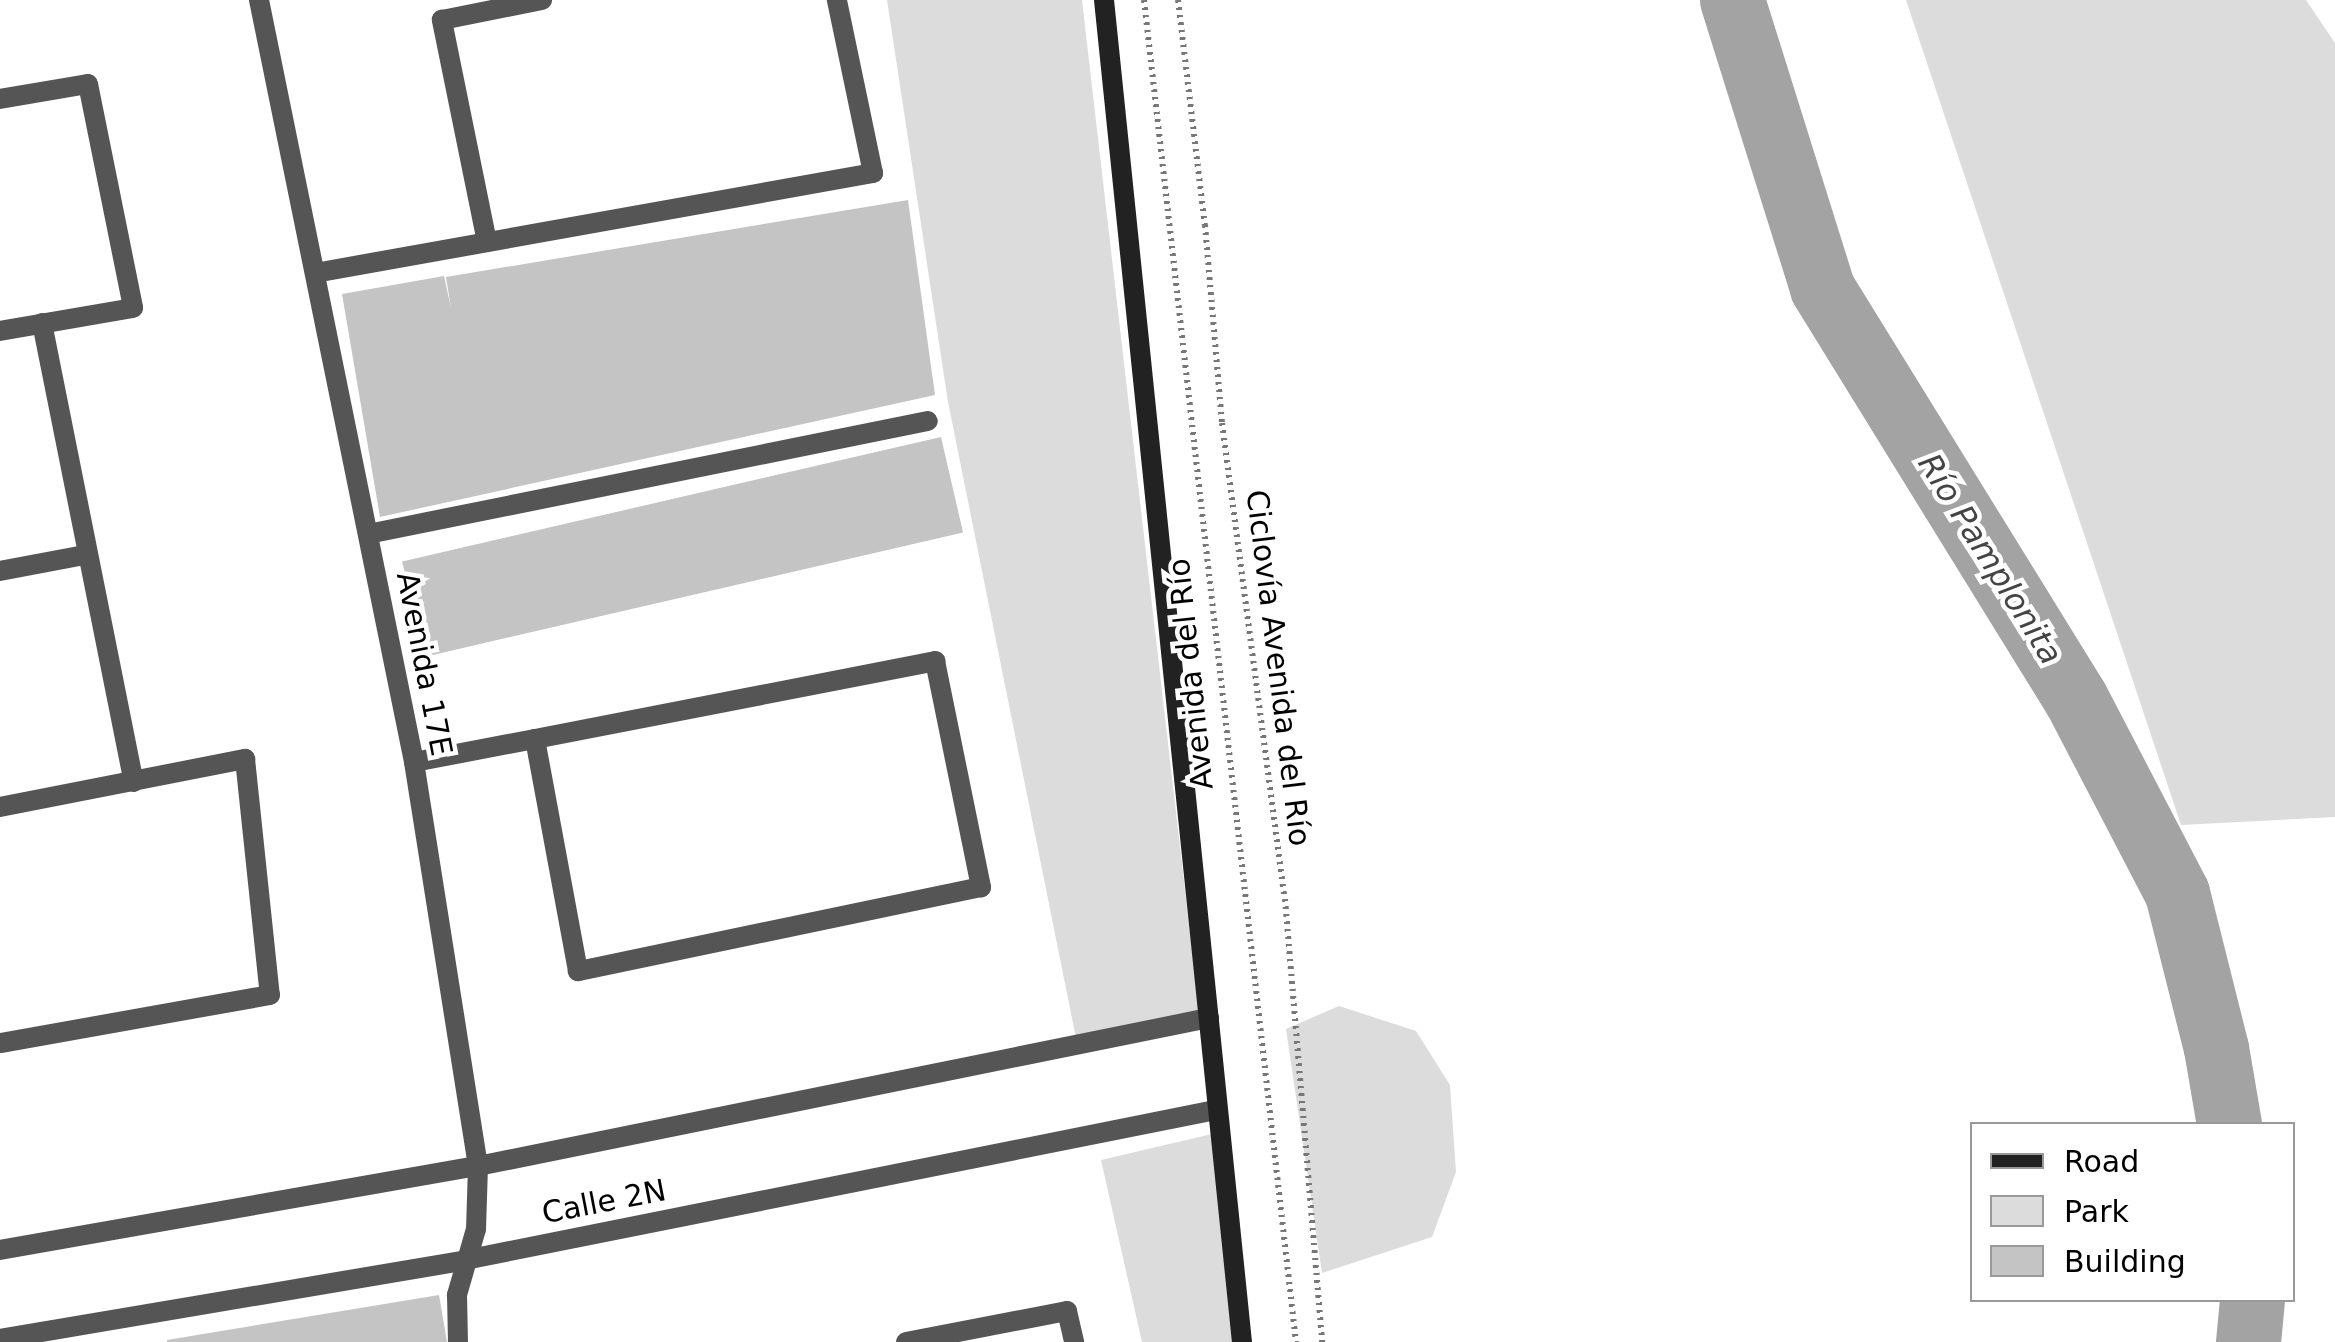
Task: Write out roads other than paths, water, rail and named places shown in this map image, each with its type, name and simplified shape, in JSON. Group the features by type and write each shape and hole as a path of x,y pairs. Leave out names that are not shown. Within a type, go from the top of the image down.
{"main road":[{"name":"Avenida del Río","path":"1104,0 1242,1342"}],"street":[{"name":"Avenida 17E","path":"259,0 414,762 478,1166 478,1214 457,1295 458,1342"},
{"path":"487,242 442,20 542,0"},
{"path":"314,273 873,173 837,0"},
{"path":"0,99 88,84 133,308 0,331"},
{"path":"42,323 134,782"},
{"path":"368,534 928,421"},
{"path":"0,572 86,555"},
{"path":"414,762 935,661 980,887 578,971 535,739"},
{"path":"0,807 245,759 270,995 0,1044"},
{"name":"Calle 2N","path":"0,1250 478,1166 1209,1018"},
{"name":"Calle 2N","path":"0,1339 465,1260 1216,1110"},
{"path":"906,1342 1067,1312 1074,1342"}],"waterway":[{"name":"Río Pamplonita","path":"1732,0 1822,288 2076,699 2177,893 2216,1048 2229,1122"},
{"name":"Río Pamplonita","path":"2248,1342 2252,1302"}]}
